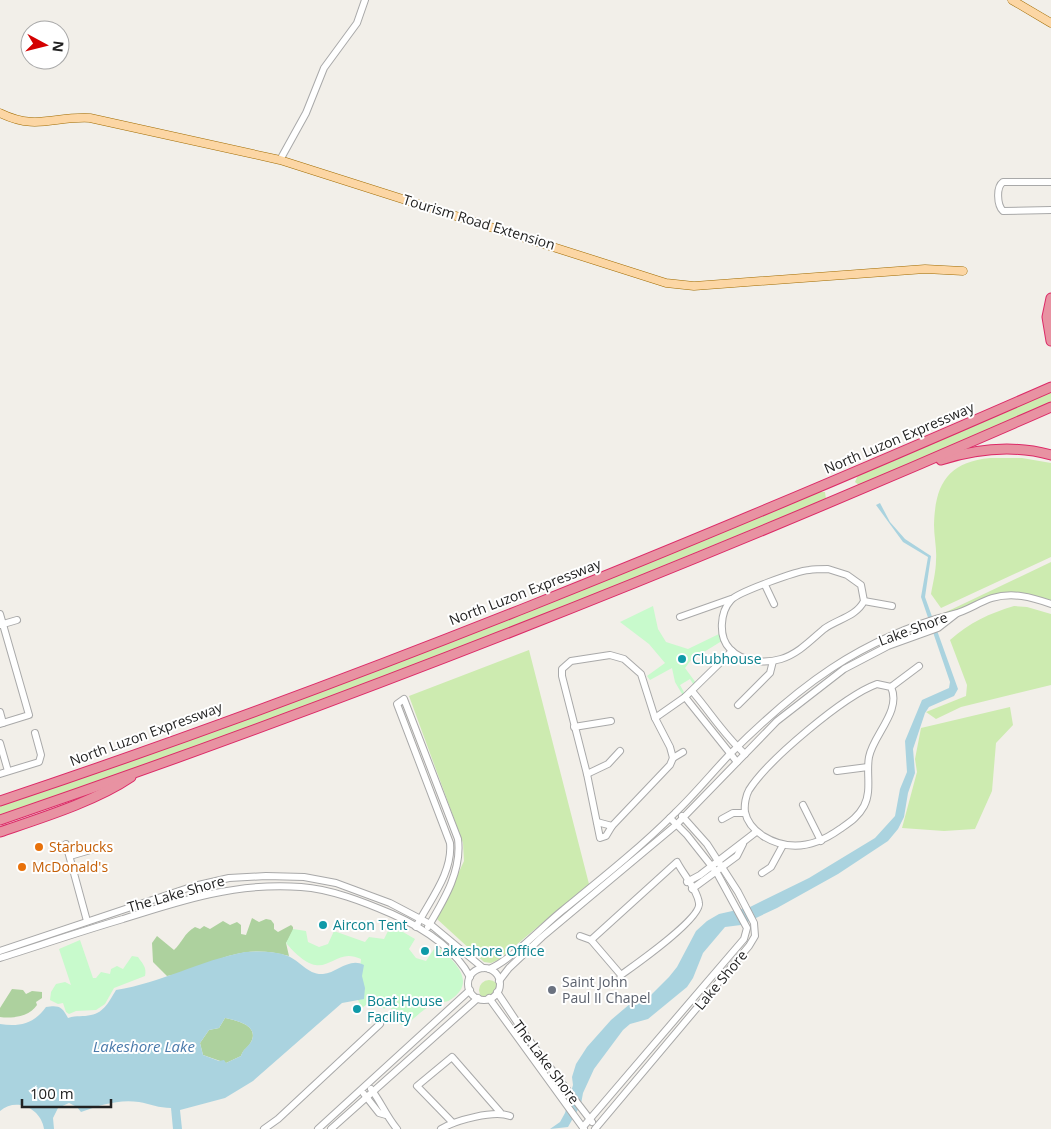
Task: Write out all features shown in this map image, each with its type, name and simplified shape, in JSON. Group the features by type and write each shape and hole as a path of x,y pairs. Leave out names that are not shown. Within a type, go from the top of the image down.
{"highway":[{"path":"1051,298 1047,317 1051,341"},
{"name":"North Luzon Expressway","path":"0,801 326,684 564,593 742,520 1051,387"},
{"path":"0,820 333,701 573,608 907,470 1051,407"},
{"path":"907,470 969,453 984,451 1020,449 1051,455"},
{"path":"0,832 39,819 120,785 141,770"}],"main road":[{"path":"1012,0 1051,23"},
{"name":"Tourism Road Extension","path":"0,113 24,123 44,123 75,117 90,118 280,160 666,283 694,286 925,269 964,271"}],"street":[{"path":"280,160 306,113 324,68 357,23 365,0"},
{"path":"1051,182 1003,182 998,188 1000,209 1002,211 1051,210"},
{"path":"680,617 732,599 794,573 809,570 828,569 855,579 863,589 864,601 856,612 826,628 791,655 773,661 744,658 732,650 721,627 724,610 732,599"},
{"path":"765,585 774,604"},
{"path":"957,614 992,598 1007,595 1027,596 1051,604"},
{"path":"864,601 892,606"},
{"path":"0,614 1,625 29,715 1,724 0,712"},
{"name":"Lake Shore","path":"486,968 504,961 538,929 600,880 670,818 730,754 804,686 866,647 934,619 957,614"},
{"name":"Lake Shore","path":"499,981 509,968 542,937 684,818 777,721 844,669 888,646 938,628 957,614"},
{"path":"1,625 17,620"},
{"path":"655,718 692,691 732,650"},
{"path":"673,758 670,747 655,718 644,681 632,664 617,656 599,656 571,661 562,669 562,676 587,774 600,838 606,836 612,826 670,765 673,758 683,752"},
{"path":"738,705 770,673 773,661"},
{"path":"891,687 894,701 870,753 868,794 855,819 821,841 801,846 783,846 756,832 745,813 749,790 800,737 838,706 871,686 877,684 891,687 919,666"},
{"path":"692,691 712,714 718,731 730,754 737,762"},
{"path":"685,697 718,731 745,754"},
{"path":"413,925 446,872 451,852 450,843 397,705 404,699 458,839 459,860 456,872 426,931"},
{"path":"574,727 611,721"},
{"path":"0,774 41,759 35,733"},
{"path":"0,743 8,771"},
{"path":"587,774 608,764 620,751"},
{"path":"837,771 868,767"},
{"path":"803,806 821,841"},
{"path":"670,818 687,835 712,866 747,930 756,931 724,868 677,811"},
{"path":"722,819 733,813 745,813"},
{"path":"596,822 612,826"},
{"path":"687,882 712,866 756,832"},
{"path":"450,843 458,839"},
{"path":"66,844 87,920"},
{"path":"692,889 724,868 737,856 742,844"},
{"path":"70,856 104,846"},
{"path":"762,873 771,867 783,846"},
{"path":"591,940 677,862 699,902 695,915 621,975 619,983"},
{"name":"The Lake Shore","path":"0,951 87,920 194,886 229,878 266,876 304,877 336,884 370,895 417,917 430,924 486,968"},
{"path":"334,894 336,884"},
{"name":"The Lake Shore","path":"0,958 196,896 232,889 266,886 303,887 334,894 380,909 426,931 447,949 470,977"},
{"path":"62,929 64,937"},
{"name":"Lake Shore","path":"584,1128 744,939 747,930"},
{"name":"Lake Shore","path":"597,1128 750,946 756,931"},
{"path":"580,936 591,940 621,975"},
{"path":"331,1129 375,1094 421,1047 478,998 489,998 497,992 499,981 496,974 486,968 477,970 470,977 470,990 478,998"},
{"path":"318,1129 362,1091 470,990"},
{"name":"The Lake Shore","path":"497,992 508,1011 597,1128"},
{"name":"The Lake Shore","path":"489,998 584,1128"},
{"path":"264,1129 278,1120 380,1024"},
{"path":"416,1040 421,1047"},
{"path":"453,1123 417,1086 452,1057 500,1112 510,1116"},
{"path":"368,1085 397,1129"},
{"path":"362,1091 379,1113 386,1115"},
{"path":"441,1129 453,1123 500,1112"}],"green space":[{"path":"1051,391 1051,404 860,486 855,482 858,475"},
{"path":"1022,458 1051,463 1051,557 941,608 931,594 936,564 934,525 937,498 941,487 954,470 976,460"},
{"path":"815,492 825,492 826,499 490,637 277,717 0,816 0,804 273,707"},
{"path":"1051,562 1051,600 1016,593 998,597 946,618 944,613"},
{"path":"653,606 658,629 666,642 688,649 721,633 725,639 691,660 685,668 699,687 695,687 690,679 680,685 685,694 685,699 675,682 672,668 650,680 647,676 665,663 649,644 620,622"},
{"path":"1014,606 1027,607 1051,614 1051,685 961,707 936,719 926,712 966,696 967,685 950,640 980,619"},
{"path":"529,650 589,884 498,960 491,963 484,962 437,919 464,861 463,843 409,696"},
{"path":"1010,707 1013,725 996,743 992,791 975,829 944,831 902,828 917,772 915,759 921,728"},
{"path":"252,918 259,922 266,919 271,920 274,924 274,929 278,932 291,925 293,927 293,933 286,943 289,956 270,952 239,953 167,976 153,962 152,943 157,936 174,950 188,932 195,927 200,929 204,926 210,929 223,921 230,925 237,922 241,925 241,934 246,935"},
{"path":"391,925 415,939 409,949 416,958 426,961 436,946 456,964 463,978 462,986 458,993 450,1000 437,1002 405,1026 397,1023 397,1015 389,1006 384,1009 375,998 362,1008 357,998 361,959 351,956 342,957 320,965 311,964 300,957 286,943 293,929 306,931 308,942 319,947 328,944 334,931 365,942 369,937 384,939"},
{"path":"80,940 93,978 96,978 101,972 110,974 111,969 117,966 123,969 132,956 138,957 142,963 145,968 145,976 114,988 105,1004 96,1010 76,1011 69,1014 66,1012 63,1003 58,1004 50,1000 51,992 56,984 65,982 71,985 59,949"},
{"path":"485,980 493,980 499,986 499,994 493,1000 485,1000 479,994 479,986"},
{"path":"12,989 23,990 26,994 32,991 42,992 42,998 36,1002 37,1005 34,1009 26,1014 10,1018 0,1017 0,1008"},
{"path":"225,1018 245,1024 252,1031 253,1036 250,1044 241,1056 226,1063 203,1055 200,1043 209,1030 219,1028"}],"water":[{"path":"880,503 890,522 905,539 931,556 925,597 958,689 954,696 929,707 925,713 913,749 915,773 908,793 904,817 898,829 888,841 838,874 777,908 741,925 725,927 703,953 693,978 687,987 648,1019 630,1024 623,1030 594,1069 583,1093 581,1104 568,1127 550,1129 560,1122 565,1113 573,1085 572,1077 576,1064 587,1047 611,1020 631,1003 646,1000 669,977 677,967 696,931 707,921 719,914 750,907 809,878 875,838 895,816 900,789 907,772 905,741 922,700 949,688 950,682 921,597 928,557 903,542 876,505"},
{"name":"Lakeshore Lake","path":"245,952 278,953 292,958 308,970 318,974 328,973 348,964 359,963 364,965 362,976 365,988 364,999 342,1003 253,1081 225,1098 180,1110 182,1129 173,1129 171,1108 132,1101 102,1105 81,1112 77,1107 69,1103 58,1108 53,1118 54,1129 44,1129 38,1115 27,1107 13,1105 0,1111 0,1024 14,1025 26,1023 50,1006 57,1006 62,1009 68,1018 96,1014 106,1006 116,990 133,987","holes":["225,1018 245,1024 252,1031 253,1036 241,1056 226,1063 224,1060 219,1061 203,1055 200,1043 209,1030 219,1028"]}],"place":[{"name":"Clubhouse","path":"682,659"},
{"name":"Starbucks","path":"39,847"},
{"name":"McDonald's","path":"22,867"},
{"name":"Aircon Tent","path":"323,925"},
{"name":"Lakeshore Office","path":"425,951"},
{"name":"Saint John Paul II Chapel","path":"552,990"},
{"name":"Boat House Facility","path":"357,1009"}]}
